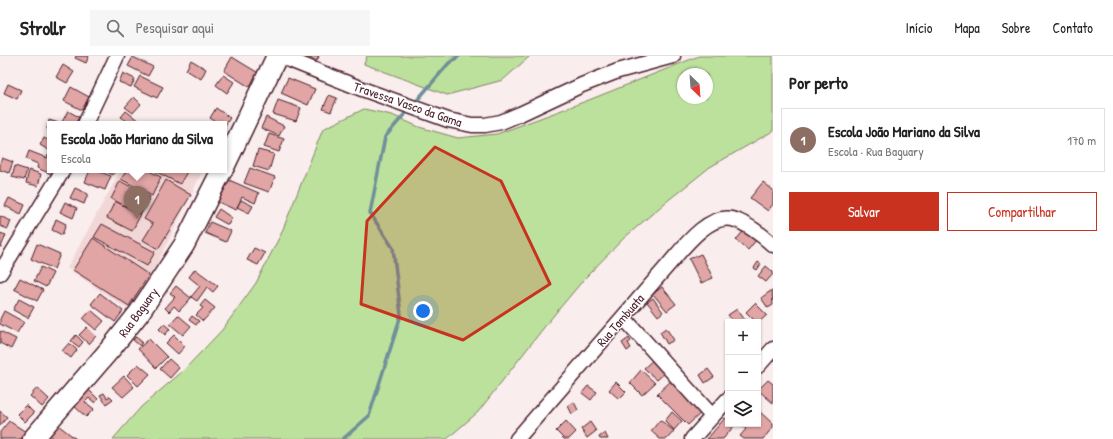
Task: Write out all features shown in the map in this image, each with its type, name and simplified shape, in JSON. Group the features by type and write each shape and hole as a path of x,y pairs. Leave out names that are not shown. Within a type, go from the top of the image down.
{"street":[{"path":"86,121 117,56"},
{"path":"227,161 279,56"},
{"name":"Travessa Vasco da Gama","path":"279,56 448,120 472,125 485,125 500,122 520,114 582,85 618,71 673,56"},
{"path":"1,270 61,173"},
{"name":"Rua Baguary","path":"32,439 112,347 139,313 184,245 220,173"},
{"name":"Rua Tambuata","path":"517,439 680,251 700,231 715,220 727,218 733,219 760,235 773,245"},
{"path":"623,317 712,416"},
{"path":"761,363 773,349"},
{"path":"692,439 725,402"}],"highlighted area":[{"path":"435,147 501,181 550,284 463,340 361,304 367,221"}],"shaded area":[{"path":"119,173 202,173 133,313 67,268"}],"green space":[{"path":"367,56 530,56 503,80 447,95 364,64"},
{"path":"699,56 773,56 773,131 710,167 624,238 585,278 549,321 478,412 447,439 113,439 141,407 183,371 222,330 256,283 281,234 323,129 364,109 392,115 419,127 458,138 497,134 589,100"}],"building":[{"path":"76,56 89,56 86,63 75,58"},
{"path":"305,56 319,56 317,61"},
{"path":"133,57 153,67 148,76 128,66"},
{"path":"232,57 260,74 251,88 224,71"},
{"path":"191,60 206,69 201,79 186,70"},
{"path":"63,65 74,72 67,83 56,77"},
{"path":"123,73 135,79 131,87 119,82"},
{"path":"223,75 234,82 227,93 216,85"},
{"path":"140,76 163,87 157,98 134,87"},
{"path":"288,78 315,89 308,105 281,93"},
{"path":"8,84 21,90 17,99 4,93"},
{"path":"71,87 89,97 82,110 64,101"},
{"path":"329,95 337,98 331,112 323,109"},
{"path":"134,97 141,104 133,113 125,107"},
{"path":"278,100 301,108 296,121 273,114"},
{"path":"216,108 230,118 227,122 227,121 214,121 210,118"},
{"path":"68,111 79,117 77,121 63,121"},
{"path":"126,111 139,121 127,121 121,117"},
{"path":"266,117 284,126 279,136 261,128"},
{"path":"269,134 284,139 279,152 264,147"},
{"path":"44,138 47,140 47,149 40,145"},
{"path":"258,150 274,154 269,171 253,166"},
{"path":"29,151 47,158 47,172 37,168 38,164 26,159"},
{"path":"2,158 13,162 9,173 0,170"},
{"path":"15,166 27,170 24,180 12,177"},
{"path":"250,168 275,177 269,192 244,183"},
{"path":"29,170 41,174 38,186 26,183"},
{"path":"89,173 103,173 111,176 105,190 85,182"},
{"path":"125,173 153,173 161,177 152,196 121,179"},
{"path":"159,173 186,173 180,184"},
{"path":"166,180 191,195 158,249 143,240 153,224 144,219"},
{"path":"229,180 259,193 255,203 242,197 236,210 218,202"},
{"path":"120,181 150,197 141,214 111,199"},
{"path":"763,182 773,190 773,204 768,211 750,198"},
{"path":"75,188 88,194 84,204 70,198"},
{"path":"9,198 25,205 21,214 5,206"},
{"path":"241,200 253,206 249,213 237,207"},
{"path":"115,201 141,214 132,231 107,218"},
{"path":"65,202 77,208 73,218 60,212"},
{"path":"219,209 232,218 228,225 214,217"},
{"path":"0,216 11,221 8,229 0,226"},
{"path":"56,219 66,224 62,235 52,230"},
{"path":"210,222 231,231 226,242 205,233"},
{"path":"102,224 155,252 147,266 94,237"},
{"path":"745,229 757,239 748,250 736,240"},
{"path":"0,233 6,235 1,247 0,247"},
{"path":"93,238 149,275 129,306 73,270"},
{"path":"37,244 60,254 54,269 31,259"},
{"path":"254,248 265,253 258,265 247,260"},
{"path":"701,254 713,278 701,283 689,259"},
{"path":"758,262 761,264 757,270 754,268"},
{"path":"766,266 773,272 773,274 766,282 758,276"},
{"path":"41,267 53,273 46,287 34,281"},
{"path":"195,269 218,286 213,292 207,287 197,301 191,297 200,286 189,277"},
{"path":"20,278 43,290 37,301 14,289"},
{"path":"176,286 191,298 179,311 174,306 169,312 165,308 175,297 170,293"},
{"path":"662,287 676,304 667,311 653,294"},
{"path":"772,290 773,305 768,308 761,298"},
{"path":"100,293 123,311 115,322 91,304"},
{"path":"653,298 663,312 658,316 647,302"},
{"path":"19,299 34,307 28,318 13,310"},
{"path":"205,300 215,308 203,321 196,315 203,308 200,306"},
{"path":"755,303 767,315 761,320 761,319 753,319 746,312"},
{"path":"737,309 744,319 731,319 728,315"},
{"path":"91,310 104,321 96,330 83,319"},
{"path":"4,311 24,322 17,333 0,324 0,319"},
{"path":"178,315 191,326 183,335 170,324"},
{"path":"192,316 199,321 196,325 189,320"},
{"path":"164,324 170,329 165,335 159,329"},
{"path":"87,327 96,336 89,344 79,335"},
{"path":"666,328 674,340 667,344 660,332"},
{"path":"0,331 16,339 11,349 0,343"},
{"path":"76,335 83,342 79,347 71,341"},
{"path":"174,335 185,346 178,354 166,343"},
{"path":"136,337 142,342 140,346 133,340"},
{"path":"629,338 631,341 628,343 631,348 627,351 622,343"},
{"path":"149,339 167,357 156,368 138,349"},
{"path":"69,343 77,350 71,358 62,351"},
{"path":"655,358 667,371 657,380 644,368"},
{"path":"169,359 179,368 170,378 160,369"},
{"path":"138,364 150,374 138,386 127,375"},
{"path":"708,369 714,377 705,383 700,375"},
{"path":"641,370 655,383 642,395 630,383"},
{"path":"124,376 134,387 123,397 112,387"},
{"path":"673,379 704,410 688,425 657,394"},
{"path":"768,380 773,384 773,403 761,393 761,387"},
{"path":"616,382 626,392 619,399 609,390"},
{"path":"588,386 597,392 591,400 582,393"},
{"path":"37,388 49,399 42,407 30,396"},
{"path":"89,390 98,399 95,403 89,398 85,402 94,409 86,417 73,405"},
{"path":"104,393 107,398 110,396 113,399 106,404 100,395"},
{"path":"574,402 578,410 572,414 568,406"},
{"path":"26,405 34,413 25,422 17,414"},
{"path":"0,411 7,417 0,426"},
{"path":"672,412 682,421 674,430 665,421"},
{"path":"761,413 773,424 773,427 763,439 744,439 740,436 746,429 744,427 761,427"},
{"path":"725,418 725,427 733,427 723,439 707,439"},
{"path":"660,420 674,431 667,439 660,439 651,431"},
{"path":"9,421 26,432 21,439 0,439 0,432"},
{"path":"566,421 576,432 569,439 564,439 556,431"},
{"path":"590,422 596,431 587,438 581,429"},
{"path":"58,425 76,439 55,439 50,435"},
{"path":"605,433 608,439 600,439 599,437"}],"waterway":[{"path":"413,105 449,63 459,56"},
{"path":"343,439 369,416 401,315 393,248 370,213 385,137 409,109"}],"place":[{"name":"Escola João Mariano da Silva","path":"137,219"}]}
